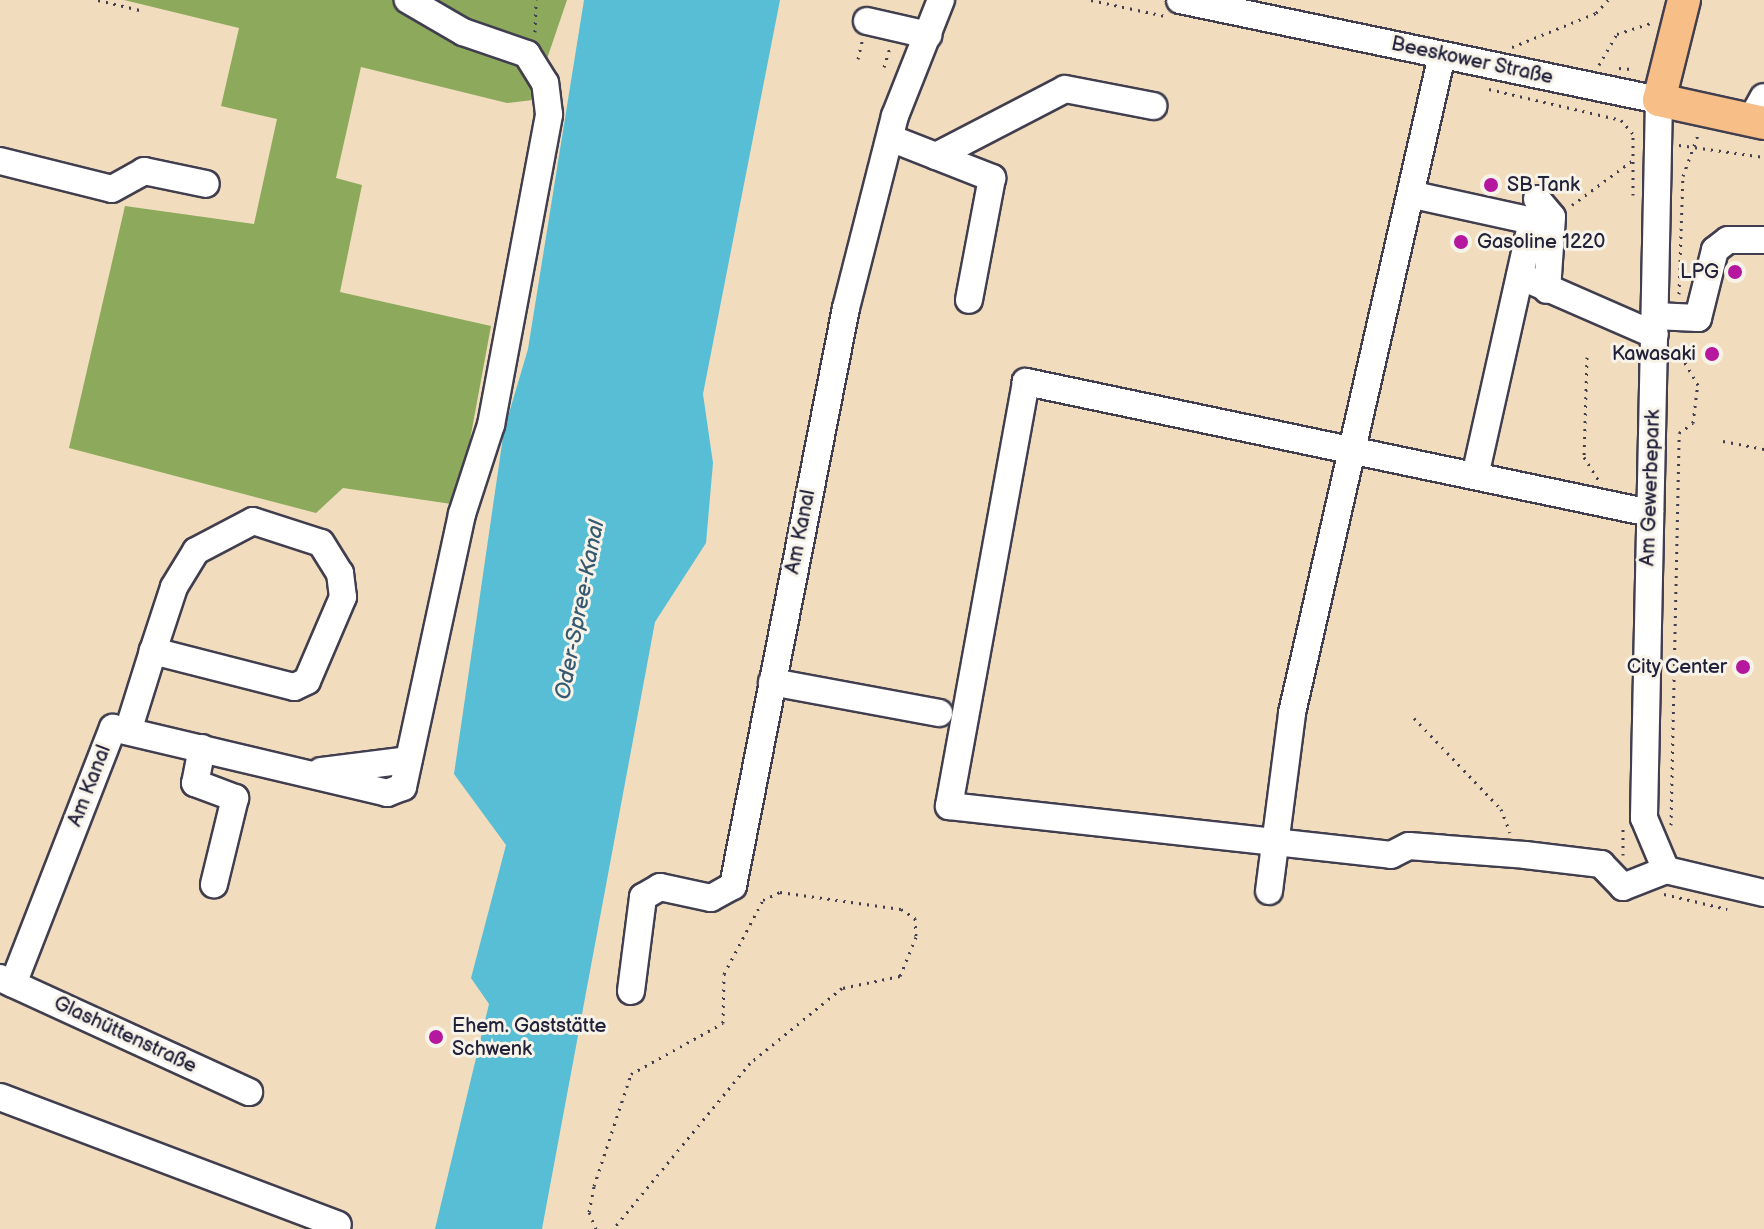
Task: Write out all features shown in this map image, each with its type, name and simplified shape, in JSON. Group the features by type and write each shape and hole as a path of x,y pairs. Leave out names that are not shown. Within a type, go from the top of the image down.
{"main road":[{"path":"1659,100 1684,0"},
{"name":"Beeskower Straße","path":"1659,100 1760,114"}],"street":[{"path":"408,0 532,62"},
{"name":"Am Kanal","path":"631,991 643,897 660,887 711,898 733,886 846,308 890,138 941,0"},
{"name":"Beeskower Straße","path":"1180,0 1659,100"},
{"path":"867,21 928,35"},
{"path":"1269,891 1292,713 1404,210 1414,195 1442,55"},
{"name":"Am Kanal","path":"6,981 113,728 387,793 403,787 462,514 491,425 549,114 545,83 532,62"},
{"path":"936,156 1065,89 1153,106"},
{"name":"Am Gewerbepark","path":"1659,100 1663,323 1650,513 1644,818 1666,870"},
{"path":"890,138 992,178 969,300"},
{"path":"0,161 112,189 144,171 206,184"},
{"path":"1414,195 1534,210 1552,217 1547,290"},
{"path":"1476,472 1534,210"},
{"path":"1520,276 1547,290 1663,323 1704,313 1715,250 1728,240 1764,240"},
{"path":"1650,513 1476,472 1026,382 949,806 1391,855 1409,846 1601,864 1623,887 1666,870 1764,893"},
{"path":"128,731 153,651 174,587 196,551 224,530 253,521 285,526 321,543 340,573 339,609 307,681 294,687 153,651"},
{"path":"772,682 939,713"},
{"path":"202,748 195,783 235,798 214,884"},
{"name":"Glashüttenstraße","path":"6,981 249,1092"},
{"path":"0,1097 338,1225"}],"path":[{"path":"98,0 140,10"},
{"path":"532,62 536,0"},
{"path":"1497,53 1596,13 1608,0"},
{"path":"1599,65 1617,34 1655,23"},
{"path":"1675,839 1679,433 1693,423 1698,385 1679,361 1663,323 1683,176 1696,147 1764,157"},
{"path":"1568,208 1633,160"},
{"path":"1587,357 1584,457 1620,507"},
{"path":"1723,441 1764,449"},
{"path":"1414,718 1501,809 1525,855"},
{"path":"596,1229 589,1212 594,1186 631,1074 723,1023 724,974 763,900 780,892 901,909 915,918 916,937 900,976 842,988 750,1063 613,1229"}],"green space":[{"path":"124,0 567,0 533,100 507,103 361,67 336,178 362,185 340,292 491,326 458,505 343,488 316,513 69,448 125,206 254,224 277,119 221,106 239,28"}],"water":[{"name":"Oder-Spree-Kanal","path":"584,0 780,0 703,394 713,463 706,543 655,622 542,1229 435,1229 489,1004 471,978 506,845 454,774 504,430 528,349"}],"place":[{"name":"SB Tank","path":"1491,185"},
{"name":"Gasoline 1220","path":"1461,242"},
{"name":"LPG","path":"1735,272"},
{"name":"Kawasaki","path":"1712,354"},
{"name":"City Center","path":"1743,667"},
{"name":"Ehem. Gaststätte Schwenk","path":"436,1037"}]}
